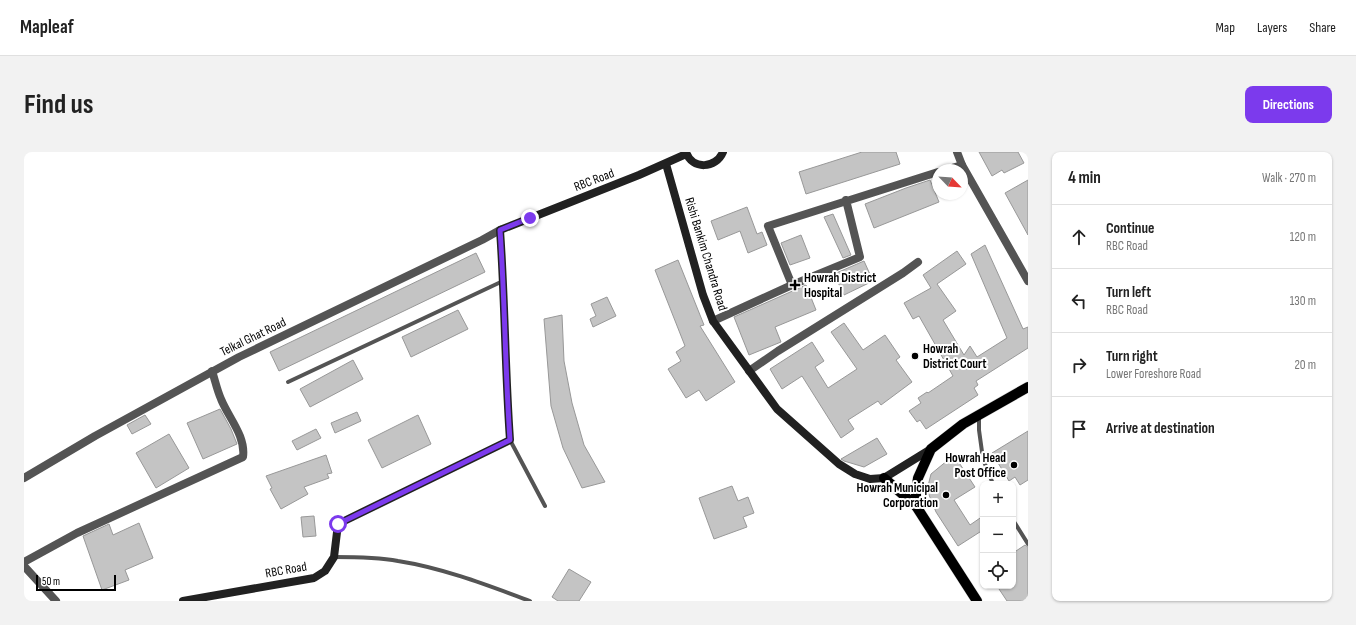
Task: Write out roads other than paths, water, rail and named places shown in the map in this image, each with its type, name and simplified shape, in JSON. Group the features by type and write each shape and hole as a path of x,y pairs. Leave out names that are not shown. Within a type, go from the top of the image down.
{"main road":[{"path":"686,153 690,160 695,164 708,166 719,159 723,152"},
{"name":"RBC Road","path":"500,230 640,175 666,164 686,153"},
{"name":"Rishi Bankim Chandra Road","path":"666,164 703,295 713,321 777,409 839,464 855,474 870,479 884,478"},
{"path":"500,230 510,440"},
{"path":"977,601 916,506 884,478 931,449 964,424 1028,387"},
{"name":"RBC Road","path":"183,601 314,578 325,571 334,557 338,524 510,440"},
{"path":"916,506 918,478 931,449"}],"street":[{"path":"957,152 962,164"},
{"path":"792,285 768,226 932,174"},
{"path":"968,176 1028,281"},
{"path":"713,321 792,285 860,257 846,200"},
{"name":"Telkal Ghat Road","path":"24,478 212,371 500,230"},
{"path":"749,371 918,262"},
{"path":"24,562 77,532 243,457 244,449 230,415 221,399 212,371"},
{"path":"24,566 56,601"}],"lane":[{"path":"288,382 503,281"},
{"path":"979,415 979,430 983,459 992,481"},
{"path":"510,440 545,506"},
{"path":"1016,525 1028,544"},
{"path":"334,557 367,557 398,561 441,571 530,601"}],"place":[{"name":"Howrah District Hospital","path":"795,285"},
{"name":"Howrah District Court","path":"915,356"},
{"name":"Howrah Head Post Office","path":"1014,465"},
{"name":"Howrah Municipal Corporation","path":"946,495"}]}
